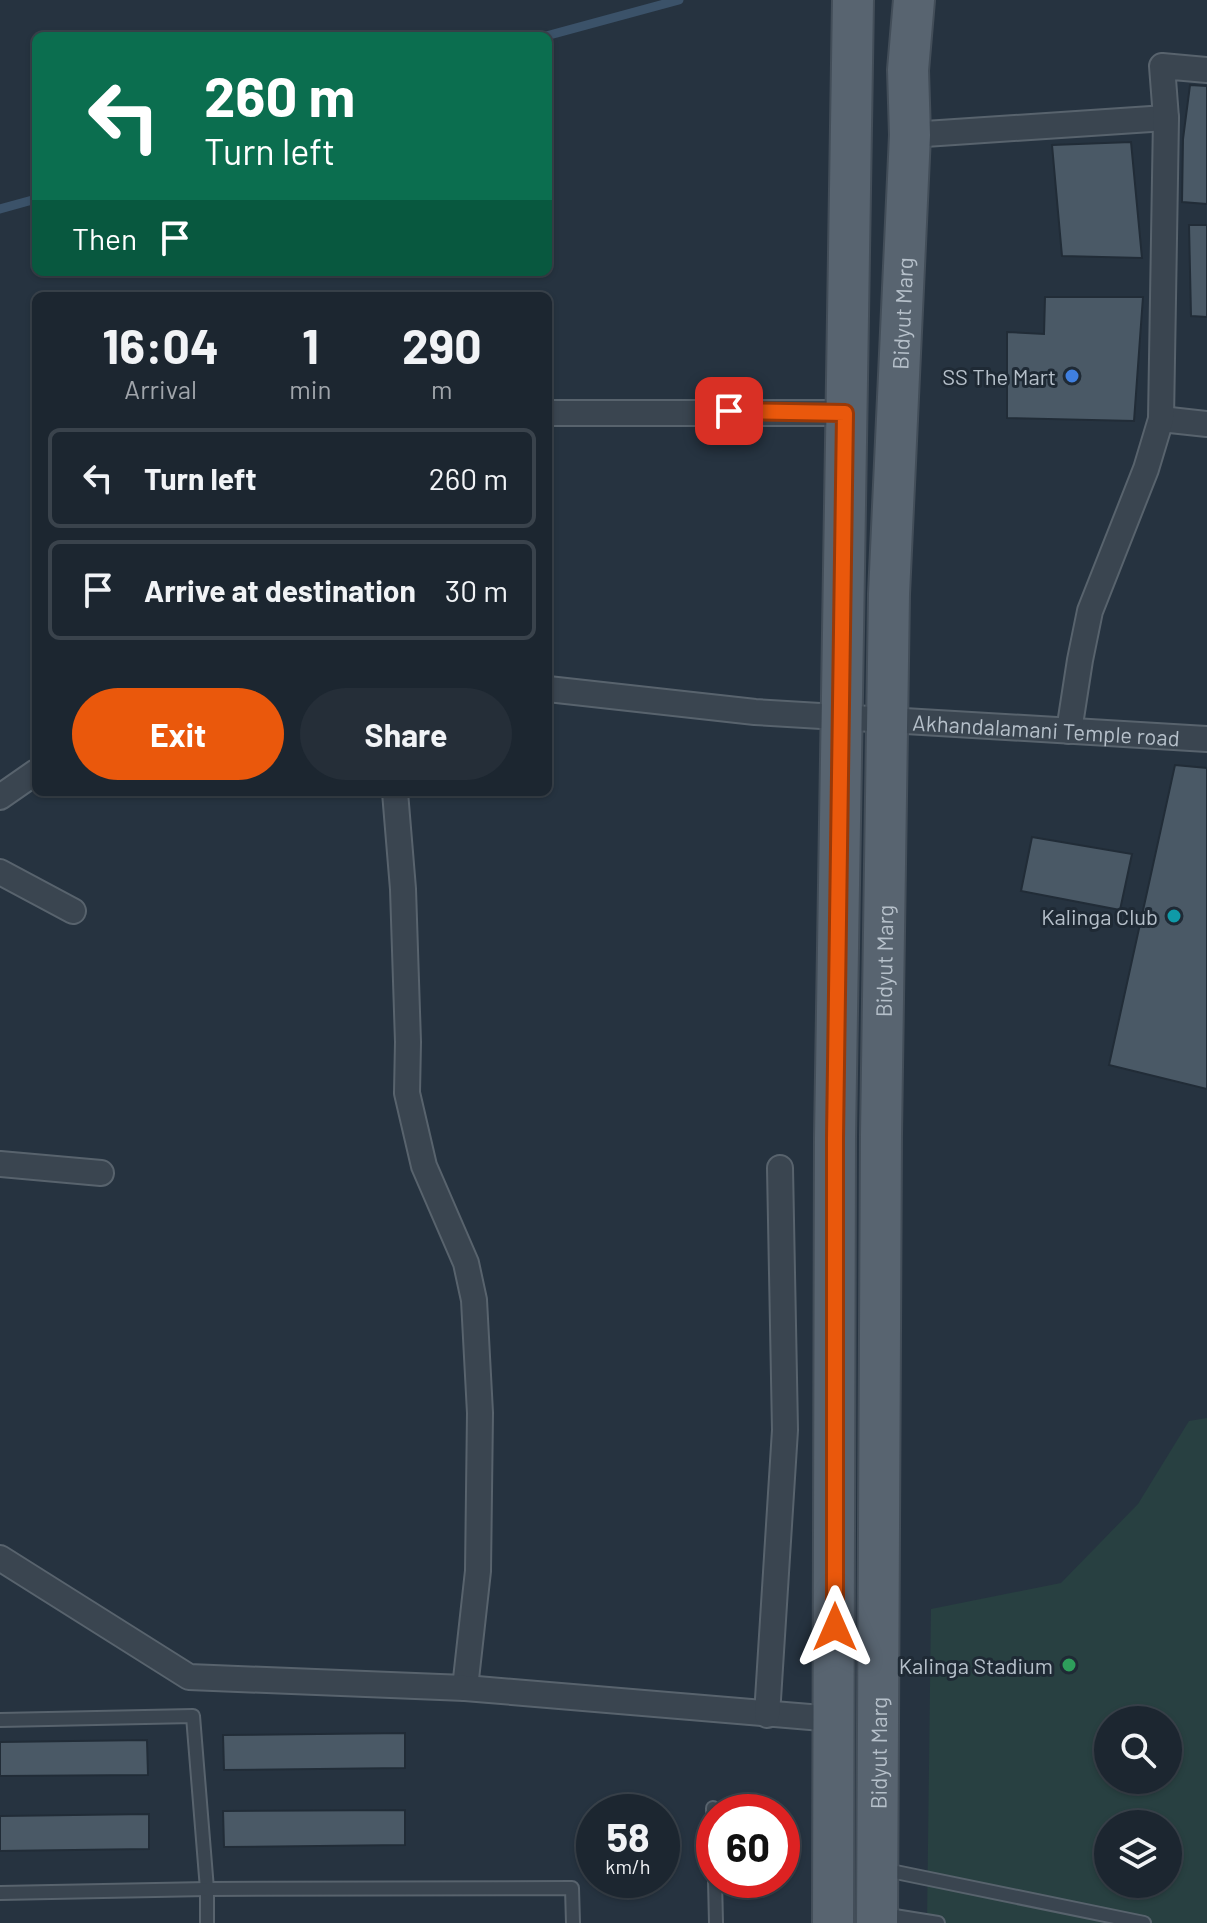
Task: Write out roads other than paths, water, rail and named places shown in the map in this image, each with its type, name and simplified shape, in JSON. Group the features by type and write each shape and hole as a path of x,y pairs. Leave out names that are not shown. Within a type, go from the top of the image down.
{"main road":[{"name":"Bidyut Marg","path":"833,1923 835,1138 853,0"},
{"name":"Bidyut Marg","path":"877,1918 881,1151 889,594 910,135 908,70 914,0"}],"street":[{"path":"1069,731 1090,611 1146,469 1161,419 1166,118 1162,66 1207,70"},
{"path":"910,135 1166,118"},
{"path":"552,413 845,413"},
{"path":"1161,419 1207,424"},
{"name":"Akhandalamani Temple road","path":"552,689 755,712 1207,739"},
{"path":"0,797 32,775"},
{"path":"395,796 403,889 407,1093 424,1166 466,1263 474,1300 480,1413 478,1571 465,1688"},
{"path":"0,872 73,911"},
{"path":"0,1164 101,1173"},
{"path":"767,1715 785,1430 780,1168"},
{"path":"0,1558 189,1677 465,1688 834,1719"}],"lane":[{"path":"0,1720 193,1716 207,1923"},
{"path":"878,1869 1144,1923"},
{"path":"0,1893 572,1888 573,1923"},
{"path":"715,1898 716,1923"},
{"path":"877,1918 938,1923"}],"waterway":[{"path":"552,34 679,0"},
{"path":"0,209 32,200"}],"place":[{"name":"SS The Mart","path":"1072,376"},
{"name":"Kalinga Club","path":"1174,916"},
{"name":"Kalinga Stadium","path":"1069,1665"}]}
